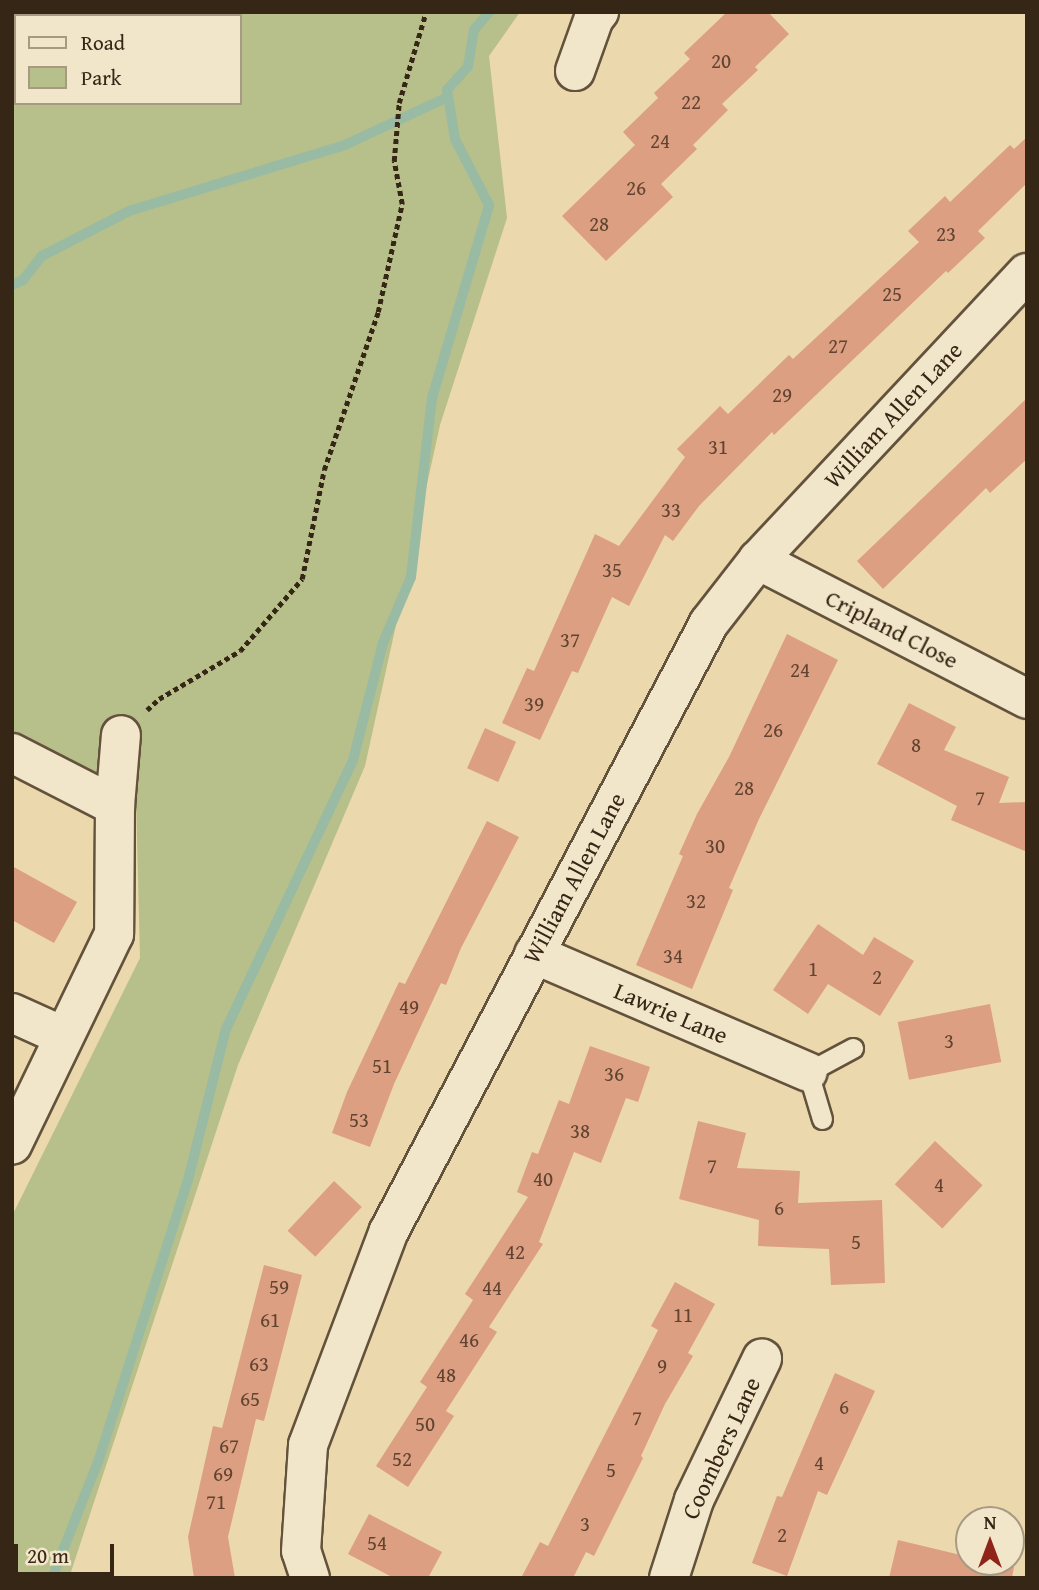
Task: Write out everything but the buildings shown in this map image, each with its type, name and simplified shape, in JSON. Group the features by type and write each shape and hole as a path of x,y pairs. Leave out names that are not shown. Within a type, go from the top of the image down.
{"street":[{"path":"575,71 594,18 599,12"},
{"name":"William Allen Lane","path":"310,1578 301,1551 308,1445 389,1231 709,622 758,559 1027,273"},
{"name":"Cripland Close","path":"758,559 1027,699"},
{"path":"12,1145 62,1036 114,934 115,806 121,734"},
{"path":"12,753 115,806"},
{"name":"Lawrie Lane","path":"534,954 807,1072"},
{"path":"12,1013 62,1036"},
{"name":"Coombers Lane","path":"669,1578 694,1500 762,1359"}],"lane":[{"path":"822,1119 807,1072 853,1048"}],"path":[{"path":"121,734 159,699 240,652 302,579 324,470 378,312 402,204 394,161 400,103 426,12"}],"green space":[{"path":"12,12 520,12 489,56 507,218 440,425 365,766 238,1065 69,1578 12,1578 12,1216 140,958 136,798 12,735"}],"waterway":[{"path":"52,1578 98,1462 189,1176 226,1029 353,760 383,643 411,577 432,398 489,205 455,139 447,90 468,67 474,30 489,12"},
{"path":"12,285 23,280 42,256 129,211 345,145 448,97"}]}
